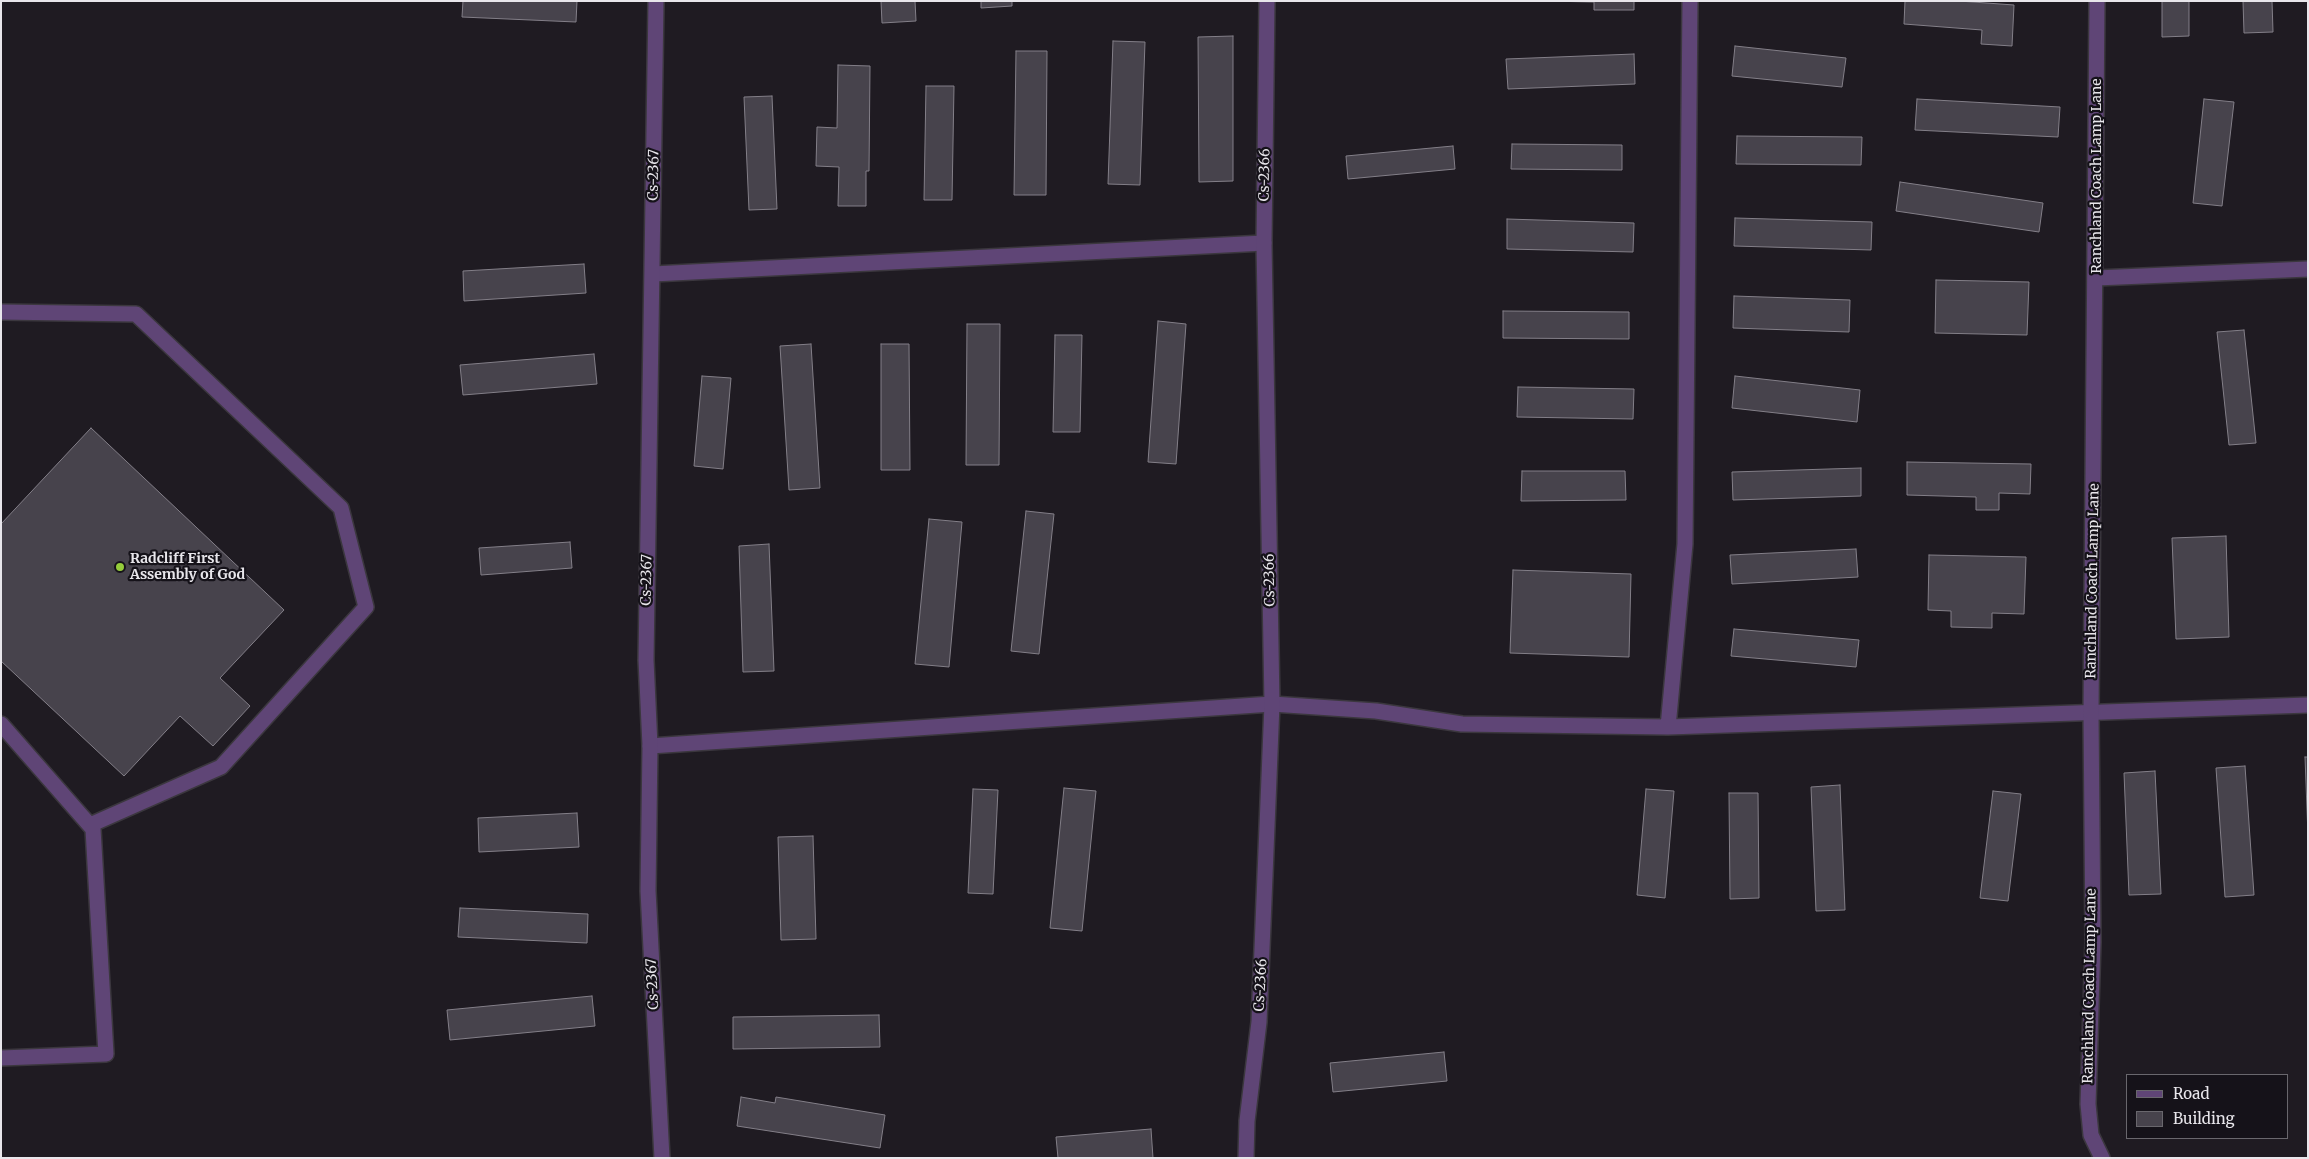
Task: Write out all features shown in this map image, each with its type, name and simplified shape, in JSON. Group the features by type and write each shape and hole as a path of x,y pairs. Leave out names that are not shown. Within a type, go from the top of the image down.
{"street":[{"name":"Cs-2367","path":"656,1 646,660 650,746 648,891 662,1158"},
{"name":"Cs-2366","path":"1246,1158 1247,1121 1259,1022 1272,704 1264,244 1267,1"},
{"path":"1668,727 1686,544 1690,1"},
{"name":"Ranchland Coach Lamp Lane","path":"2097,1 2091,713 2093,942 2088,1104 2091,1135 2102,1158"},
{"path":"653,274 1264,244"},
{"path":"2096,278 2308,269"},
{"path":"1,312 136,314 341,508 366,607 221,767 90,825"},
{"path":"650,746 1272,704 1376,711 1462,724 1668,727 2308,705"},
{"path":"1,724 93,829 106,1054 1,1058"}],"building":[{"path":"463,1 577,1 576,22 462,17"},
{"path":"881,1 915,1 916,21 882,23"},
{"path":"981,1 1012,1 1012,6 981,8"},
{"path":"1545,1 1634,1 1634,10 1594,10 1594,2"},
{"path":"1905,1 1959,1 2014,5 2012,46 1981,44 1982,30 1904,24"},
{"path":"2162,1 2189,1 2189,36 2162,37"},
{"path":"2243,1 2272,1 2273,32 2244,33"},
{"path":"1233,36 1233,181 1199,182 1198,37"},
{"path":"1113,41 1145,42 1140,185 1108,184"},
{"path":"1735,46 1846,58 1842,87 1732,76"},
{"path":"1016,51 1047,51 1046,195 1014,195"},
{"path":"1634,54 1635,84 1508,89 1506,59"},
{"path":"838,65 870,66 869,171 866,171 866,206 838,206 839,167 816,166 817,127 837,128"},
{"path":"926,86 954,86 952,200 924,200"},
{"path":"772,96 777,209 749,210 744,97"},
{"path":"1917,99 2060,107 2058,137 1915,130"},
{"path":"2204,99 2234,102 2222,206 2193,203"},
{"path":"1737,136 1862,137 1861,165 1736,164"},
{"path":"1512,144 1622,145 1622,170 1511,169"},
{"path":"1453,146 1455,169 1348,179 1346,156"},
{"path":"1900,182 2043,203 2039,232 1896,211"},
{"path":"1735,218 1872,222 1871,250 1734,246"},
{"path":"1507,219 1634,223 1633,252 1507,249"},
{"path":"584,264 586,293 464,301 463,271"},
{"path":"1936,280 2029,282 2027,335 1935,333"},
{"path":"1734,296 1850,300 1849,332 1733,328"},
{"path":"1503,311 1629,312 1629,339 1503,338"},
{"path":"1158,321 1186,324 1176,464 1148,462"},
{"path":"967,324 1000,324 999,465 966,465"},
{"path":"2244,330 2256,443 2229,445 2217,332"},
{"path":"1055,335 1082,335 1080,432 1053,432"},
{"path":"811,344 820,488 789,490 780,346"},
{"path":"881,344 909,344 910,470 881,470"},
{"path":"594,354 597,384 463,395 460,365"},
{"path":"702,376 731,378 723,469 694,466"},
{"path":"1735,376 1860,390 1857,422 1732,408"},
{"path":"1518,387 1634,389 1633,419 1517,417"},
{"name":"Radcliff First Assembly of God","path":"91,428 284,610 220,678 250,706 213,746 180,716 124,776 1,661 1,524"},
{"path":"1907,462 2031,464 2030,494 1999,493 1999,510 1976,510 1976,497 1907,495"},
{"path":"1861,468 1861,496 1733,500 1732,472"},
{"path":"1522,471 1625,471 1626,500 1521,501"},
{"path":"1026,511 1054,514 1039,654 1011,651"},
{"path":"929,519 962,522 949,667 915,664"},
{"path":"2226,536 2229,637 2176,639 2172,538"},
{"path":"570,542 572,568 481,575 479,548"},
{"path":"769,544 774,671 743,672 739,546"},
{"path":"1856,549 1858,577 1732,584 1730,555"},
{"path":"1929,555 2026,557 2024,614 1992,613 1992,628 1951,627 1951,611 1928,610"},
{"path":"1513,570 1631,574 1629,657 1510,653"},
{"path":"1734,629 1859,640 1856,667 1731,656"},
{"path":"2305,757 2308,757 2308,836"},
{"path":"2245,766 2254,895 2225,897 2216,768"},
{"path":"2155,771 2161,894 2129,895 2124,773"},
{"path":"1840,785 1845,910 1816,911 1811,787"},
{"path":"1064,788 1096,791 1082,931 1050,928"},
{"path":"973,789 998,790 993,894 968,893"},
{"path":"1646,789 1674,791 1665,898 1637,895"},
{"path":"1993,791 2021,794 2008,901 1980,898"},
{"path":"1729,793 1758,793 1759,898 1730,899"},
{"path":"577,813 579,847 479,852 478,818"},
{"path":"813,836 816,939 781,940 778,837"},
{"path":"460,908 588,914 587,943 458,937"},
{"path":"592,996 595,1026 450,1040 447,1010"},
{"path":"879,1015 880,1047 733,1049 733,1017"},
{"path":"1444,1052 1447,1081 1333,1092 1330,1063"},
{"path":"741,1097 775,1103 776,1097 885,1115 880,1148 737,1126"},
{"path":"1151,1129 1153,1158 1058,1158 1056,1137"}],"place":[{"name":"Radcliff First Assembly of God","path":"120,567"}]}
